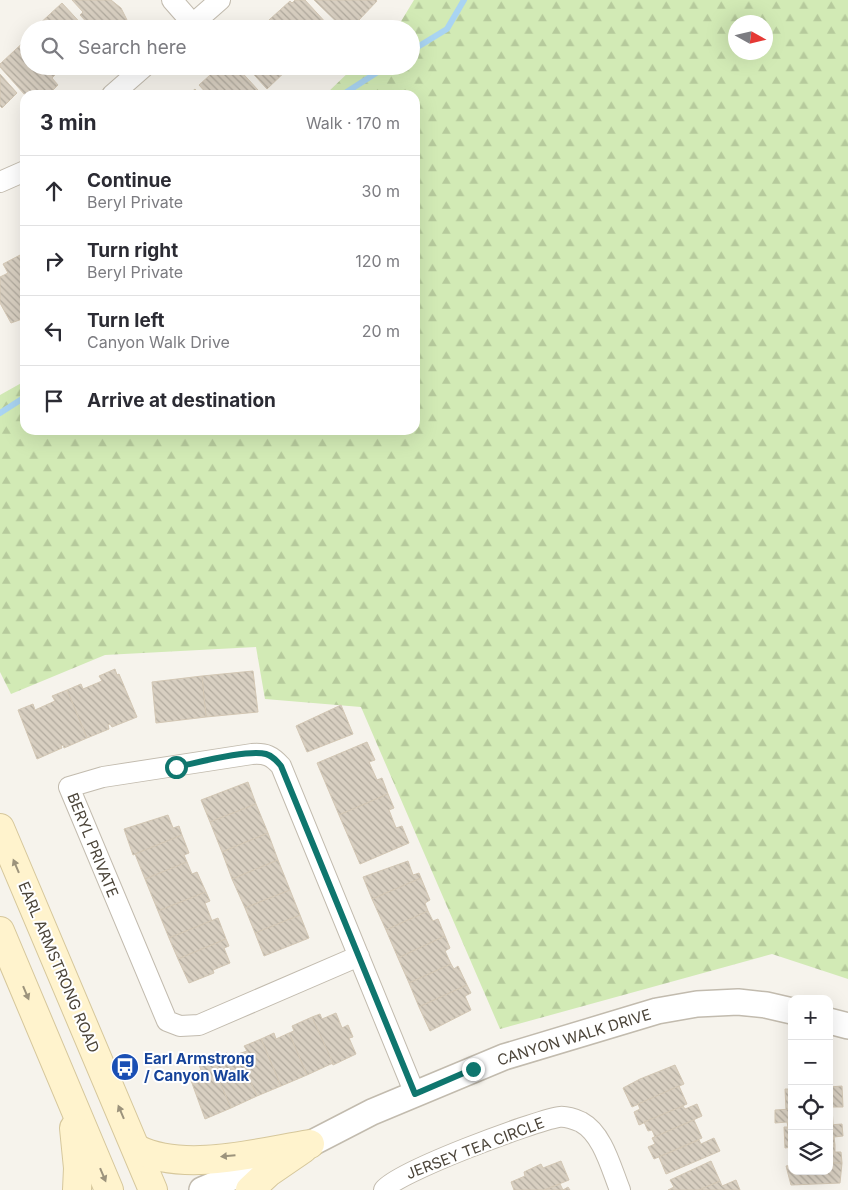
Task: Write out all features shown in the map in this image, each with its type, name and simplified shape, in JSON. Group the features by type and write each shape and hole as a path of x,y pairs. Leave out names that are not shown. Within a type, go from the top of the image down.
{"main road":[{"name":"EARL ARMSTRONG ROAD","path":"0,828 153,1190"},
{"path":"0,931 109,1190"},
{"path":"71,1099 78,1168 76,1190"},
{"path":"137,1149 168,1159 192,1160 243,1155 310,1144"},
{"path":"250,1190 268,1173 310,1144"}],"street":[{"path":"172,0 186,20"},
{"path":"197,20 220,0"},
{"path":"118,90 135,75"},
{"path":"0,182 20,173"},
{"name":"BERYL PRIVATE","path":"359,956 199,1025 180,1026 167,1021 69,787 102,777 252,754 268,754 281,766 359,956 415,1094"},
{"name":"CANYON WALK DRIVE","path":"202,1190 310,1144 372,1112 504,1057 657,1012 697,1004 738,1002 788,1009"},
{"path":"833,1021 848,1026"},
{"name":"JERSEY TEA CIRCLE","path":"384,1190 402,1176 523,1127 562,1117 580,1122 592,1130 620,1190"}],"green space":[{"path":"414,0 848,0 848,979 772,954 500,1029 361,707 265,699 256,647 105,655 11,694 0,672 0,395 20,384 20,435 420,435 420,90 330,90 346,75 420,75 420,20 402,20"}],"building":[{"path":"72,0 111,0 121,8 127,20 85,20 80,15 83,12"},
{"path":"295,0 305,0 323,20 269,20 290,1 292,3"},
{"path":"314,0 377,1 359,20 335,20"},
{"path":"62,3 78,20 44,20"},
{"path":"20,45 20,75 55,75 52,78 58,85 53,90 21,90 0,67 0,64"},
{"path":"0,74 17,93 2,108 0,106"},
{"path":"210,75 244,75 258,90 204,90 199,85"},
{"path":"254,75 282,75 267,89"},
{"path":"20,255 20,320 11,323 0,303 0,277 8,273 3,264"},
{"path":"115,669 117,675 119,674 137,717 112,727 110,724 108,725 109,729 87,738 67,690 81,684 83,689 102,681 99,676"},
{"path":"253,671 258,712 206,717 202,676"},
{"path":"202,676 206,717 156,723 152,682"},
{"path":"67,690 87,738 64,748 63,745 61,746 62,748 37,759 18,710 33,704 35,710 55,701 52,696"},
{"path":"341,705 353,734 307,752 296,726"},
{"path":"367,742 375,760 369,762 377,780 382,778 388,794 339,815 317,763"},
{"path":"248,782 256,804 210,822 201,800"},
{"path":"388,794 394,808 389,810 396,828 402,826 409,843 360,864 339,815"},
{"path":"256,804 268,833 222,852 210,822"},
{"path":"168,815 173,828 179,826 182,835 133,855 124,829"},
{"path":"268,833 278,860 232,879 222,852"},
{"path":"182,835 189,853 184,855 187,862 145,879 135,854"},
{"path":"278,860 290,890 245,908 232,879"},
{"path":"408,861 413,875 419,873 421,878 372,899 363,877"},
{"path":"187,862 192,874 197,872 206,892 158,911 145,879"},
{"path":"421,878 430,900 425,903 428,911 386,930 372,899"},
{"path":"290,890 300,915 255,933 245,908"},
{"path":"206,892 210,901 205,903 212,921 169,938 158,911"},
{"path":"428,911 433,921 438,919 445,936 398,958 386,930"},
{"path":"300,915 309,938 264,956 255,933"},
{"path":"218,918 226,939 178,959 169,938"},
{"path":"445,936 450,948 445,951 451,964 409,983 398,958"},
{"path":"226,939 229,946 224,948 230,963 213,970 214,973 189,983 178,959"},
{"path":"451,964 454,969 458,966 467,985 419,1007 409,983"},
{"path":"467,985 471,993 465,996 471,1010 430,1031 419,1007"},
{"path":"336,1013 342,1028 348,1025 353,1037 349,1038 356,1054 333,1065 312,1017 320,1014 322,1019"},
{"path":"312,1017 333,1063 307,1075 289,1033 294,1031 292,1026"},
{"path":"274,1033 276,1039 289,1033 307,1075 281,1086 261,1039"},
{"path":"261,1039 281,1086 257,1096 238,1054 247,1051 244,1046"},
{"path":"227,1053 229,1059 238,1054 257,1096 231,1108 210,1060"},
{"path":"210,1060 231,1108 205,1119 189,1075 201,1070 199,1065"},
{"path":"675,1065 684,1084 632,1107 623,1088"},
{"path":"679,1086 687,1104 639,1125 634,1112 640,1109 638,1104"},
{"path":"842,1086 843,1107 833,1107 833,1087"},
{"path":"785,1089 788,1089 788,1110 786,1110"},
{"path":"697,1104 702,1116 655,1137 652,1130 648,1131 644,1122 683,1106 685,1109"},
{"path":"788,1109 788,1127 787,1122 775,1123 775,1110"},
{"path":"694,1120 702,1138 654,1159 648,1147 655,1144 652,1138"},
{"path":"842,1124 843,1136 834,1137 835,1145 833,1145 833,1125"},
{"path":"784,1127 788,1127 788,1148 785,1148"},
{"path":"714,1138 720,1151 666,1174 659,1157 699,1140 701,1144"},
{"path":"833,1145 835,1145 835,1152 841,1152 842,1163 833,1163"},
{"path":"561,1161 569,1180 544,1190 514,1190 511,1182 525,1176 524,1172 541,1164 543,1168"},
{"path":"711,1161 720,1181 699,1190 668,1190 674,1187 670,1180"},
{"path":"833,1163 842,1163 840,1183 791,1185 788,1175 833,1175"},
{"path":"736,1180 740,1190 699,1190 720,1181 722,1186"},
{"path":"560,1184 563,1190 544,1190"}],"waterway":[{"path":"420,46 447,29 464,0"},
{"path":"350,90 373,75"},
{"path":"0,413 20,400"}],"place":[{"name":"Earl Armstrong / Canyon Walk","path":"125,1067"}],"route":[{"path":"176,767 261,753 268,754 274,758 281,766 415,1094 473,1069"}]}
